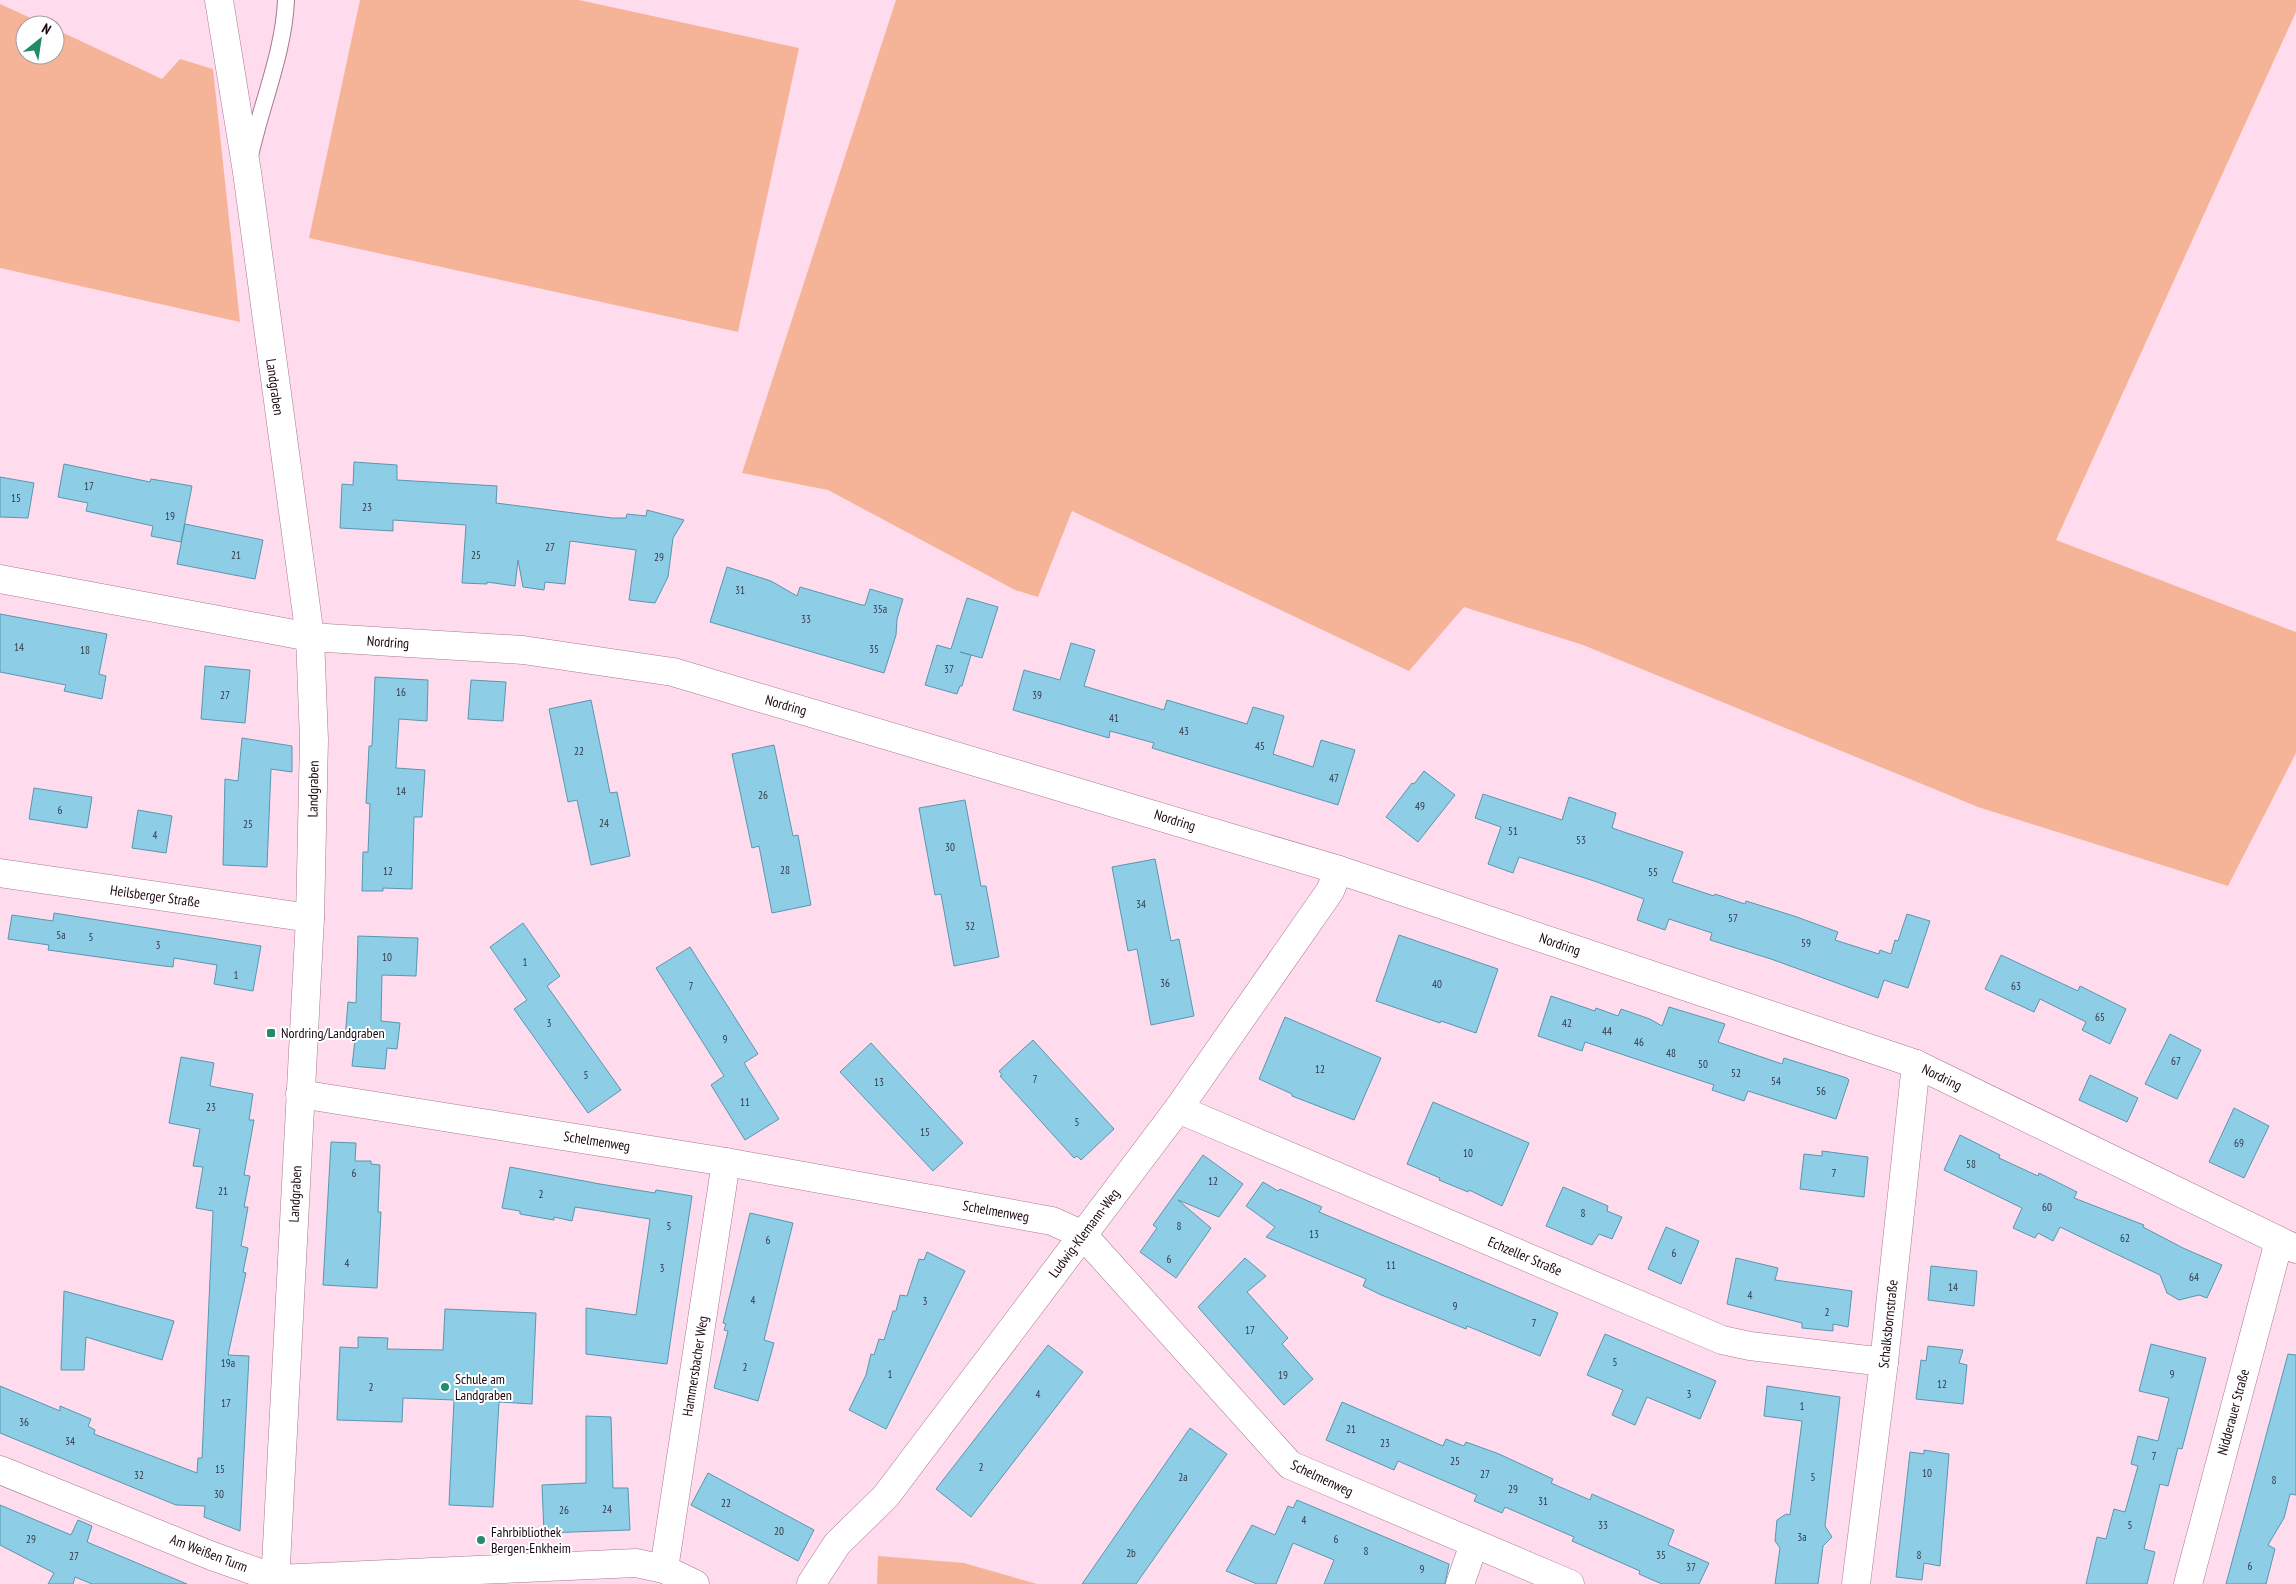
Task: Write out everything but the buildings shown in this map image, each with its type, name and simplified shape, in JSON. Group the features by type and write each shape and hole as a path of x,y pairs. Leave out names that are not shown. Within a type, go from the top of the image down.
{"street":[{"name":"Landgraben","path":"219,0 247,172 310,637 314,740 310,918 276,1581"},
{"name":"Nordring","path":"0,579 310,637 523,650 662,669 1060,785 1339,870 1916,1064 2287,1245"},
{"name":"Ludwig-Klemann-Weg","path":"811,1584 837,1544 886,1496 1178,1109 1330,891 1339,870"},
{"name":"Heilsberger Straße","path":"0,873 310,918"},
{"name":"Schalksbornstraße","path":"1856,1584 1884,1362 1916,1064"},
{"name":"Schelmenweg","path":"300,1094 726,1162 1052,1221 1083,1234 1290,1465 1570,1584"},
{"name":"Echzeller Straße","path":"1178,1109 1722,1340 1750,1346 1884,1362"},
{"name":"Hammersbacher Weg","path":"664,1569 726,1162"},
{"name":"Nidderauer Straße","path":"2188,1584 2287,1245"},
{"name":"Am Weißen Turm","path":"0,1470 276,1581 468,1578 636,1563 664,1569 695,1584"},
{"path":"1460,1584 1474,1544"}],"lane":[{"path":"247,172 258,122 274,68 286,0"}],"shaded area":[{"path":"360,0 579,0 799,48 738,332 309,238"},
{"path":"896,0 2296,0 2296,12 2056,540 2296,632 2296,753 2228,886 1978,807 1583,645 1464,607 1409,671 1072,511 1038,597 1015,590 828,490 742,473"},
{"path":"0,4 24,15 15,15 15,65 65,65 65,34 162,79 180,59 213,69 240,322 0,268"},
{"path":"878,1556 964,1563 1037,1584 877,1584"}],"place":[{"name":"Nordring/Landgraben","path":"271,1033"},
{"name":"Schule am Landgraben","path":"445,1387"},
{"name":"Fahrbibliothek Bergen-Enkheim","path":"481,1540"}]}
